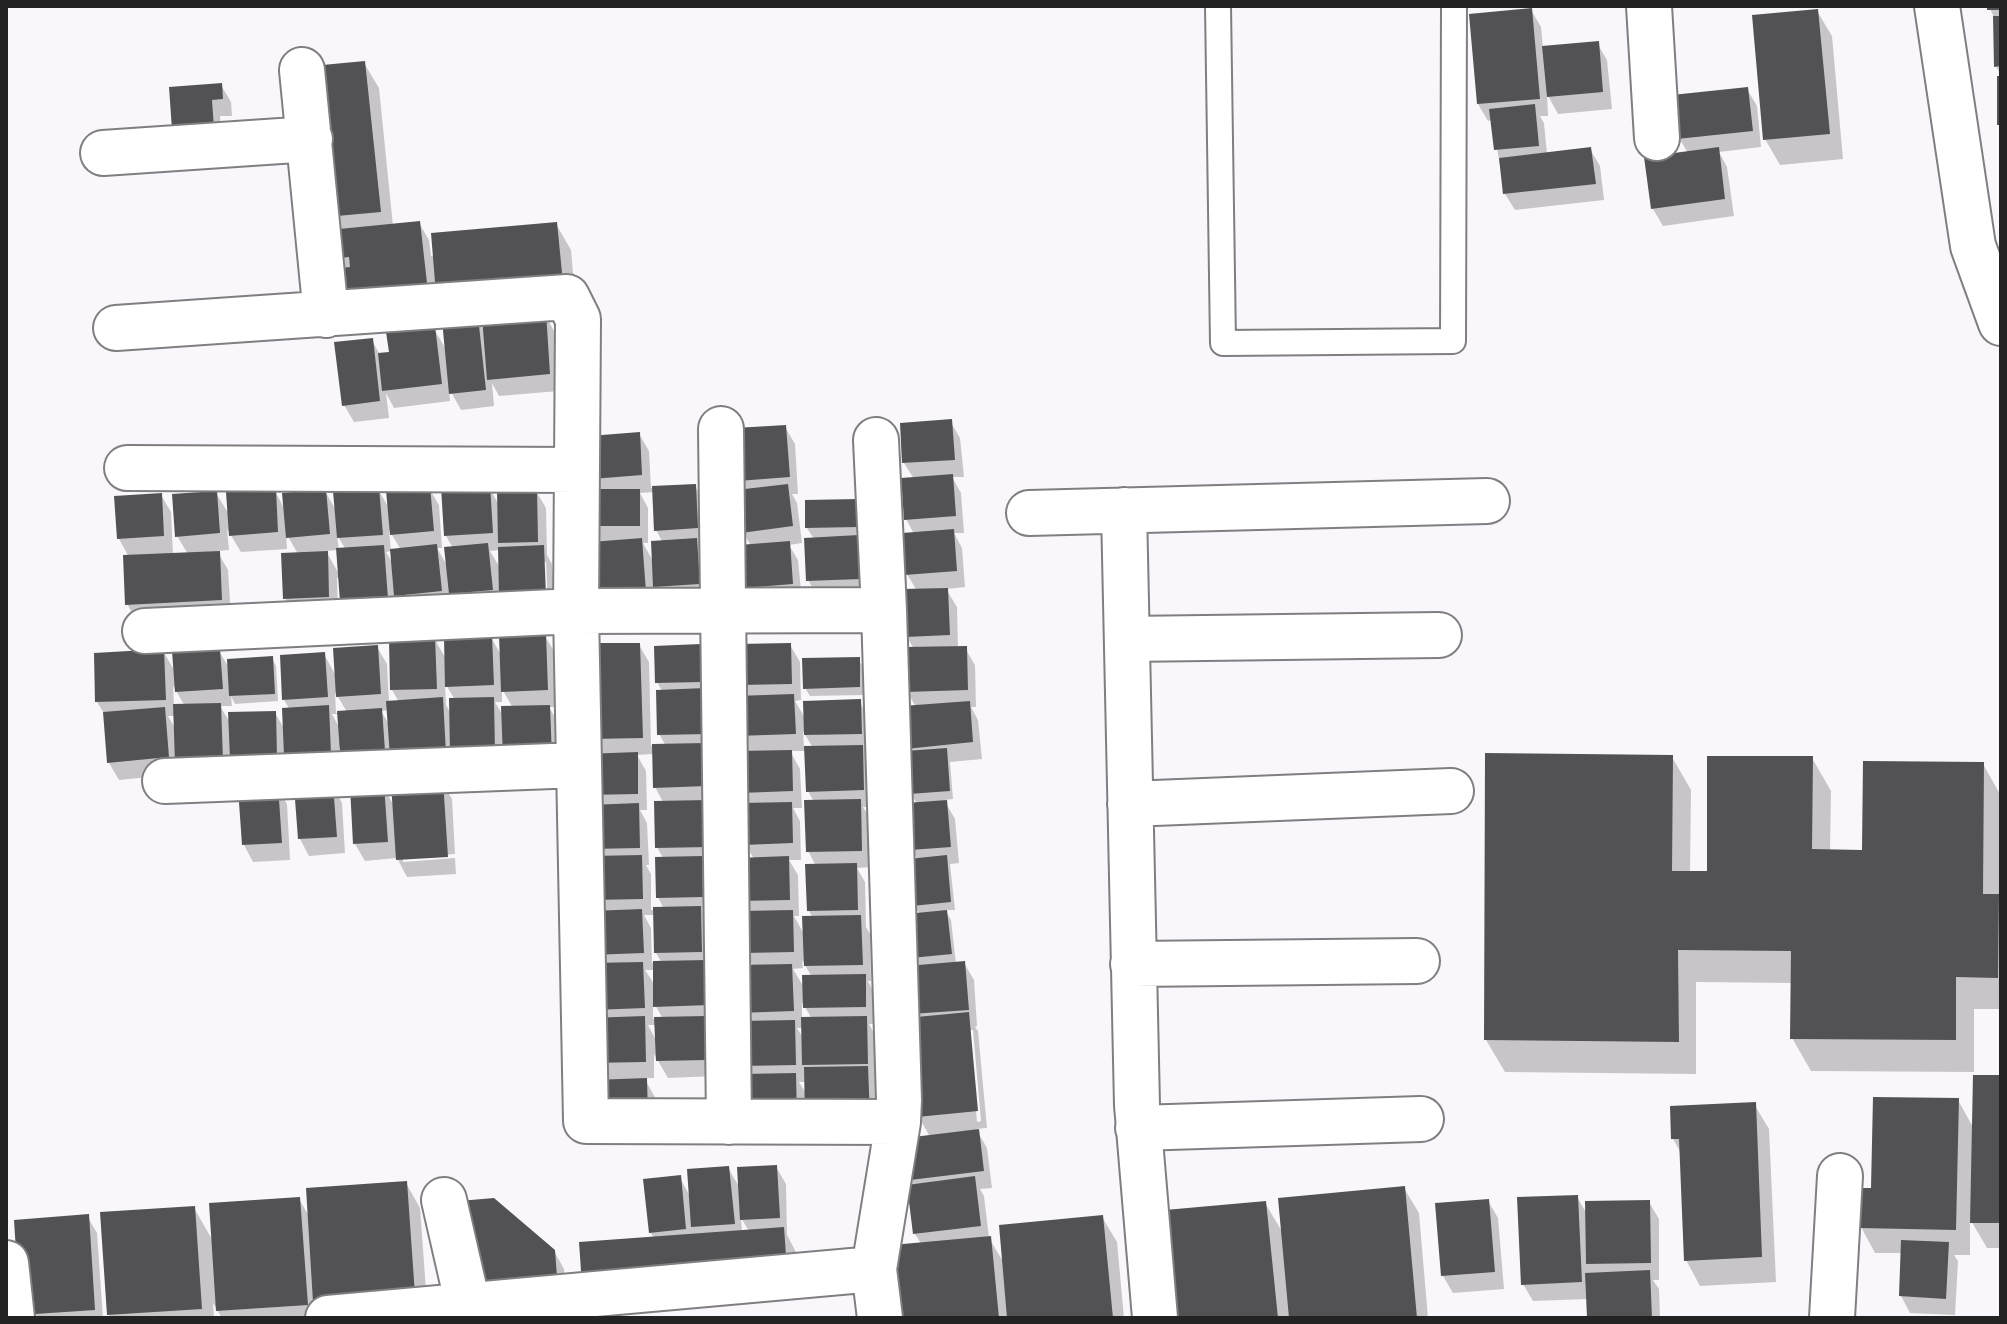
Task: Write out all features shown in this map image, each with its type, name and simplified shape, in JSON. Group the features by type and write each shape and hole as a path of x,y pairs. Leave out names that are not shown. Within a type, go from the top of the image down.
{"street":[{"path":"1649,6 1657,138"},
{"path":"1937,6 1973,246 2001,323"},
{"path":"302,70 326,315"},
{"path":"103,153 310,139"},
{"path":"116,328 567,297 578,319 576,611 586,1121 898,1122"},
{"path":"721,429 729,1122"},
{"path":"876,440 884,610 898,1122 874,1269 880,1318"},
{"path":"127,468 577,470"},
{"path":"1029,513 1487,501"},
{"path":"1124,510 1138,1128 1155,1318"},
{"path":"145,631 576,611 884,610"},
{"path":"1127,639 1439,635"},
{"path":"165,781 578,765"},
{"path":"1130,804 1451,791"},
{"path":"1133,964 1417,961"},
{"path":"1138,1128 1421,1119"},
{"path":"1832,1318 1840,1176"},
{"path":"444,1200 468,1305"},
{"path":"6,1263 12,1318"},
{"path":"328,1318 874,1269"}],"lane":[{"path":"1218,6 1223,343 1453,341 1454,6"}],"building":[{"path":"1987,6 2001,6 2001,10 1987,10"},
{"path":"1532,8 1540,99 1477,104 1469,14"},
{"path":"1818,9 1830,134 1763,140 1752,15"},
{"path":"1993,16 2001,16 2001,66 1994,67"},
{"path":"1599,41 1603,92 1547,97 1542,46"},
{"path":"365,61 381,212 326,217 312,66"},
{"path":"1997,76 2001,76 2001,125 1997,125"},
{"path":"222,83 223,99 212,100 214,128 173,144 169,87"},
{"path":"1748,87 1753,131 1677,139 1672,95"},
{"path":"1535,104 1539,146 1494,150 1489,109"},
{"path":"1591,147 1596,184 1503,194 1499,158"},
{"path":"1719,147 1725,199 1651,209 1644,157"},
{"path":"420,221 428,292 336,301 333,269 350,267 349,257 332,259 329,230"},
{"path":"557,222 563,283 436,294 431,233"},
{"path":"546,312 550,374 487,380 482,317"},
{"path":"478,316 486,390 449,394 442,320"},
{"path":"435,326 442,384 382,391 378,353 389,352 386,332"},
{"path":"373,338 380,401 342,406 334,342"},
{"path":"952,419 955,460 902,463 900,423"},
{"path":"786,425 790,477 738,481 735,428"},
{"path":"640,432 642,475 592,479 589,436"},
{"path":"953,474 956,516 904,520 901,478"},
{"path":"490,484 493,533 444,536 441,487"},
{"path":"696,484 698,528 654,531 652,486"},
{"path":"788,484 793,526 741,533 736,490"},
{"path":"430,486 434,531 390,535 386,490"},
{"path":"379,487 383,535 337,538 333,491"},
{"path":"276,489 278,532 229,536 226,492"},
{"path":"326,489 330,534 286,538 282,493"},
{"path":"537,489 538,542 498,543 497,490"},
{"path":"589,489 640,489 640,526 589,526"},
{"path":"217,491 220,533 175,537 172,494"},
{"path":"162,493 164,536 117,539 114,496"},
{"path":"858,499 859,527 805,528 805,500"},
{"path":"954,529 957,571 905,575 902,533"},
{"path":"859,535 861,579 806,581 804,538"},
{"path":"642,538 646,592 595,596 591,542"},
{"path":"697,538 700,584 653,587 651,541"},
{"path":"790,541 793,584 743,588 739,545"},
{"path":"488,543 493,590 449,594 444,547"},
{"path":"437,544 442,591 394,596 390,549"},
{"path":"384,545 388,599 340,602 336,548"},
{"path":"544,545 546,596 499,598 498,547"},
{"path":"220,551 222,600 125,605 123,555"},
{"path":"328,551 329,597 283,599 281,553"},
{"path":"948,588 950,635 905,637 903,589"},
{"path":"546,634 548,690 501,692 499,635"},
{"path":"492,635 494,685 445,687 444,637"},
{"path":"435,636 437,689 390,690 389,638"},
{"path":"587,643 640,643 643,738 590,739"},
{"path":"791,643 792,684 739,685 738,644"},
{"path":"701,644 702,682 655,683 654,646"},
{"path":"378,645 381,694 336,697 333,648"},
{"path":"967,646 968,690 905,692 905,647"},
{"path":"164,649 166,700 95,702 94,653"},
{"path":"220,649 223,689 175,692 172,651"},
{"path":"325,652 328,697 282,700 280,655"},
{"path":"273,656 275,694 229,696 227,659"},
{"path":"860,657 860,687 803,689 802,658"},
{"path":"706,688 708,734 657,735 656,690"},
{"path":"794,694 796,734 736,736 736,696"},
{"path":"443,697 446,754 390,757 386,701"},
{"path":"494,697 495,753 450,753 449,698"},
{"path":"861,699 862,734 804,735 803,701"},
{"path":"970,701 973,742 906,749 902,706"},
{"path":"221,703 223,761 175,763 173,704"},
{"path":"329,705 331,754 284,756 282,708"},
{"path":"550,705 552,757 503,758 501,706"},
{"path":"165,707 169,757 107,763 103,712"},
{"path":"382,708 385,751 340,753 337,711"},
{"path":"276,711 277,757 230,759 228,712"},
{"path":"706,743 707,786 653,788 652,744"},
{"path":"863,745 864,790 806,792 804,746"},
{"path":"947,748 950,791 909,794 905,751"},
{"path":"792,750 793,791 740,793 739,751"},
{"path":"638,752 638,794 585,795 584,754"},
{"path":"1485,753 1673,755 1672,871 1707,871 1707,756 1813,756 1812,849 1862,850 1863,761 1984,762 1983,894 1999,894 1998,978 1956,977 1956,1040 1790,1039 1791,951 1678,950 1679,1042 1484,1040"},
{"path":"443,780 448,857 396,860 391,783"},
{"path":"333,784 337,837 298,839 294,786"},
{"path":"384,784 388,842 353,844 350,786"},
{"path":"278,785 282,843 242,845 238,788"},
{"path":"861,799 862,851 806,852 804,800"},
{"path":"708,800 709,847 655,848 654,801"},
{"path":"947,800 951,847 910,850 906,803"},
{"path":"792,802 793,843 743,845 742,803"},
{"path":"639,803 640,848 590,849 589,805"},
{"path":"642,855 643,899 592,900 591,856"},
{"path":"947,855 951,902 912,906 908,859"},
{"path":"702,856 703,897 656,898 655,857"},
{"path":"789,856 790,900 738,901 737,858"},
{"path":"857,863 858,910 807,911 805,864"},
{"path":"701,906 702,952 654,953 653,907"},
{"path":"642,909 644,953 591,955 591,911"},
{"path":"793,910 794,952 743,953 742,911"},
{"path":"947,910 952,954 911,958 906,914"},
{"path":"861,915 863,965 804,966 802,916"},
{"path":"708,960 710,1005 653,1007 653,961"},
{"path":"965,961 969,1010 911,1014 907,966"},
{"path":"643,962 645,1008 592,1010 591,963"},
{"path":"792,964 794,1011 738,1013 737,965"},
{"path":"866,974 866,1007 803,1008 802,975"},
{"path":"969,1012 978,1111 917,1117 906,1018"},
{"path":"645,1016 646,1062 589,1063 588,1018"},
{"path":"706,1016 707,1060 656,1061 654,1017"},
{"path":"867,1016 868,1064 802,1065 801,1017"},
{"path":"795,1020 796,1065 741,1066 739,1021"},
{"path":"868,1066 870,1118 805,1119 804,1067"},
{"path":"796,1073 797,1120 743,1122 742,1074"},
{"path":"1973,1075 2001,1075 2001,1223 1970,1223"},
{"path":"647,1078 648,1117 594,1118 593,1080"},
{"path":"1873,1097 1959,1098 1956,1230 1859,1228 1859,1188 1871,1188"},
{"path":"1756,1102 1762,1257 1684,1261 1679,1139 1671,1139 1670,1106"},
{"path":"979,1129 984,1171 902,1181 897,1139"},
{"path":"777,1165 780,1218 740,1220 737,1167"},
{"path":"729,1166 735,1224 691,1227 687,1169"},
{"path":"681,1175 686,1229 649,1233 643,1179"},
{"path":"975,1176 981,1226 913,1234 907,1185"},
{"path":"407,1181 415,1295 313,1302 306,1188"},
{"path":"1405,1186 1417,1318 1289,1318 1278,1198"},
{"path":"1578,1195 1582,1282 1521,1285 1517,1197"},
{"path":"300,1197 308,1305 216,1311 209,1203"},
{"path":"494,1198 555,1250 558,1290 471,1295 459,1201"},
{"path":"1489,1199 1495,1272 1441,1276 1435,1203"},
{"path":"1650,1200 1651,1263 1586,1264 1585,1201"},
{"path":"1266,1201 1278,1318 1164,1318 1154,1211"},
{"path":"195,1206 202,1309 107,1315 100,1212"},
{"path":"89,1214 95,1310 20,1315 14,1220"},
{"path":"1103,1215 1113,1318 1007,1318 999,1225"},
{"path":"784,1227 787,1270 582,1285 579,1242"},
{"path":"991,1236 999,1318 899,1318 892,1245"},
{"path":"1901,1240 1949,1242 1946,1299 1899,1296"},
{"path":"1650,1270 1652,1318 1587,1318 1585,1273"}]}
